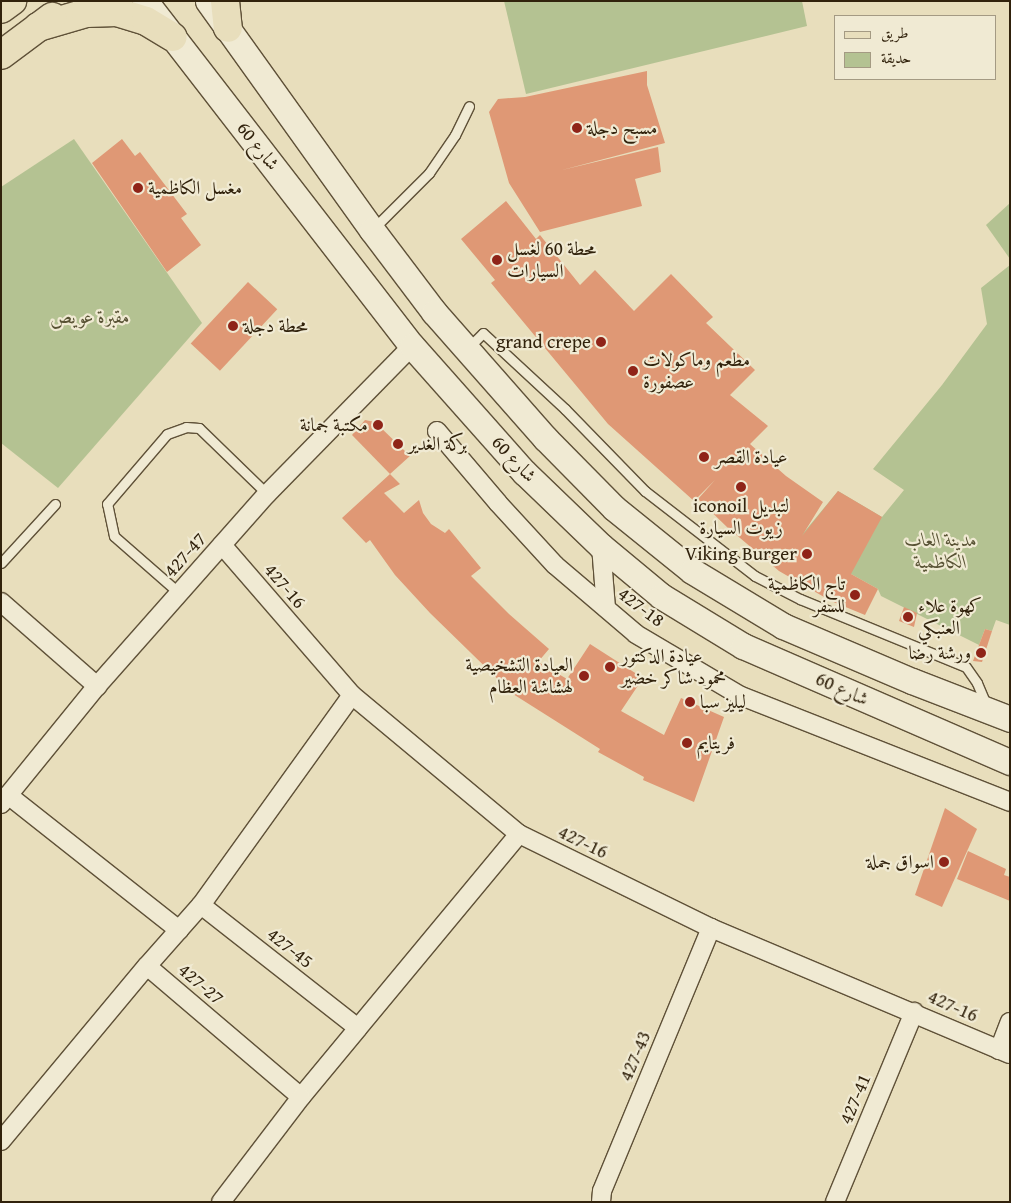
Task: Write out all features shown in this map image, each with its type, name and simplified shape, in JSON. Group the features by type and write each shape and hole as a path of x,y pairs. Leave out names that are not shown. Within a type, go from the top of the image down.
{"main road":[{"path":"1,9 12,1"},
{"path":"1,55 74,1"},
{"path":"225,1 228,28"},
{"path":"38,27 86,13 118,12 146,21 173,37"}],"street":[{"name":"شارع 60","path":"146,1 412,346 524,472 601,546 661,596 743,646 1010,762"},
{"name":"شارع 60","path":"208,1 372,230 434,312 545,438 614,508 692,571 783,626 1000,715"},
{"name":"427-47","path":"5,799 97,686 267,494 412,346"},
{"name":"427-18","path":"437,431 498,503 555,565 636,634 741,696 1010,802"},
{"name":"427-16","path":"222,545 352,695 518,834 711,928 914,1012 1004,1052"},
{"path":"601,546 606,608"},
{"path":"1,602 97,686"},
{"path":"1,1140 147,966 201,905 352,695"},
{"path":"5,799 179,930"},
{"path":"221,1202 301,1097 518,834"},
{"name":"427-45","path":"201,905 358,1028"},
{"name":"427-43","path":"601,1202 602,1191 711,928"},
{"name":"427-27","path":"147,966 301,1097"},
{"name":"427-41","path":"835,1202 914,1012"},
{"path":"1004,1052 1010,1022"}],"lane":[{"path":"372,230 429,173 455,135 469,106"},
{"path":"467,350 483,333 565,409 645,491 755,576 800,599 966,667 1000,715"},
{"path":"179,593 114,536 107,504 167,434 186,427 199,428 267,494"},
{"path":"1,563 55,504"}],"green space":[{"path":"504,1 802,1 807,26 526,94"},
{"name":"مقبرة عويص","path":"74,139 202,323 58,488 1,443 1,187"},
{"path":"1010,203 1010,259 986,225"},
{"name":"مدينة العاب الكاظمية","path":"1010,265 1010,625 996,620 992,631 985,629 979,645 881,596 878,589 851,574 800,537 838,491 882,517 904,490 873,469 942,385 987,324 981,288"}],"building":[{"name":"مسبح دجلة","path":"647,71 647,85 665,143 562,170 658,147 661,172 635,179 642,206 540,232 509,183 489,112 498,99 525,97"},
{"name":"مغسل الكاظمية","path":"122,139 135,156 140,152 187,214 181,218 201,245 167,272 92,163"},
{"path":"506,201 536,239 540,235 580,285 595,270 634,311 671,274 713,317 706,323 755,370 730,395 768,426 750,444 786,476 823,502 802,536 838,491 882,517 851,574 878,589 865,615 831,601 779,571 727,527 698,499 715,480 694,501 608,424 491,283 495,280 461,239"},
{"name":"محطة دجلة","path":"248,282 277,309 220,371 191,343"},
{"path":"365,420 375,422 410,456 390,474 352,435"},
{"path":"390,474 400,484 384,493 404,513 419,500 423,513 431,524 445,533 449,529 481,568 471,576 509,614 549,649 538,662 567,679 590,644 643,678 621,711 664,735 681,698 724,717 694,802 643,780 644,777 598,752 600,749 513,694 430,613 395,575 370,540 366,543 342,518"},
{"name":"كهوة علاء العنبكي","path":"904,607 917,613 914,627 899,621"},
{"name":"ورشة رضا","path":"985,629 992,631 982,662 973,661"},
{"name":"اسواق جملة","path":"945,808 977,829 942,907 915,895"},
{"path":"968,851 1006,869 1004,875 1010,877 1010,901 957,879"}],"place":[{"name":"مسبح دجلة","path":"577,128"},
{"name":"مغسل الكاظمية","path":"138,188"},
{"name":"محطة 60 لغسل السيارات","path":"497,260"},
{"name":"محطة دجلة","path":"233,326"},
{"name":"grand crepe","path":"601,342"},
{"name":"مطعم وماكولات عصفورة","path":"633,371"},
{"name":"مكتبة جمانة","path":"378,425"},
{"name":"بركة الغدير","path":"398,444"},
{"name":"عيادة القصر","path":"704,457"},
{"name":"iconoil لتبديل زيوت السيارة","path":"741,487"},
{"name":"Viking Burger","path":"807,554"},
{"name":"تاج الكاظمية للسفر","path":"855,595"},
{"name":"كهوة علاء العنبكي","path":"908,617"},
{"name":"ورشة رضا","path":"981,653"},
{"name":"عيادة الدكتور محمود شاكر خضير","path":"610,667"},
{"name":"العيادة التشخيصية لهشاشة العظام","path":"584,676"},
{"name":"ليليز سبا","path":"690,702"},
{"name":"فريتايم","path":"687,743"},
{"name":"اسواق جملة","path":"944,862"}]}
